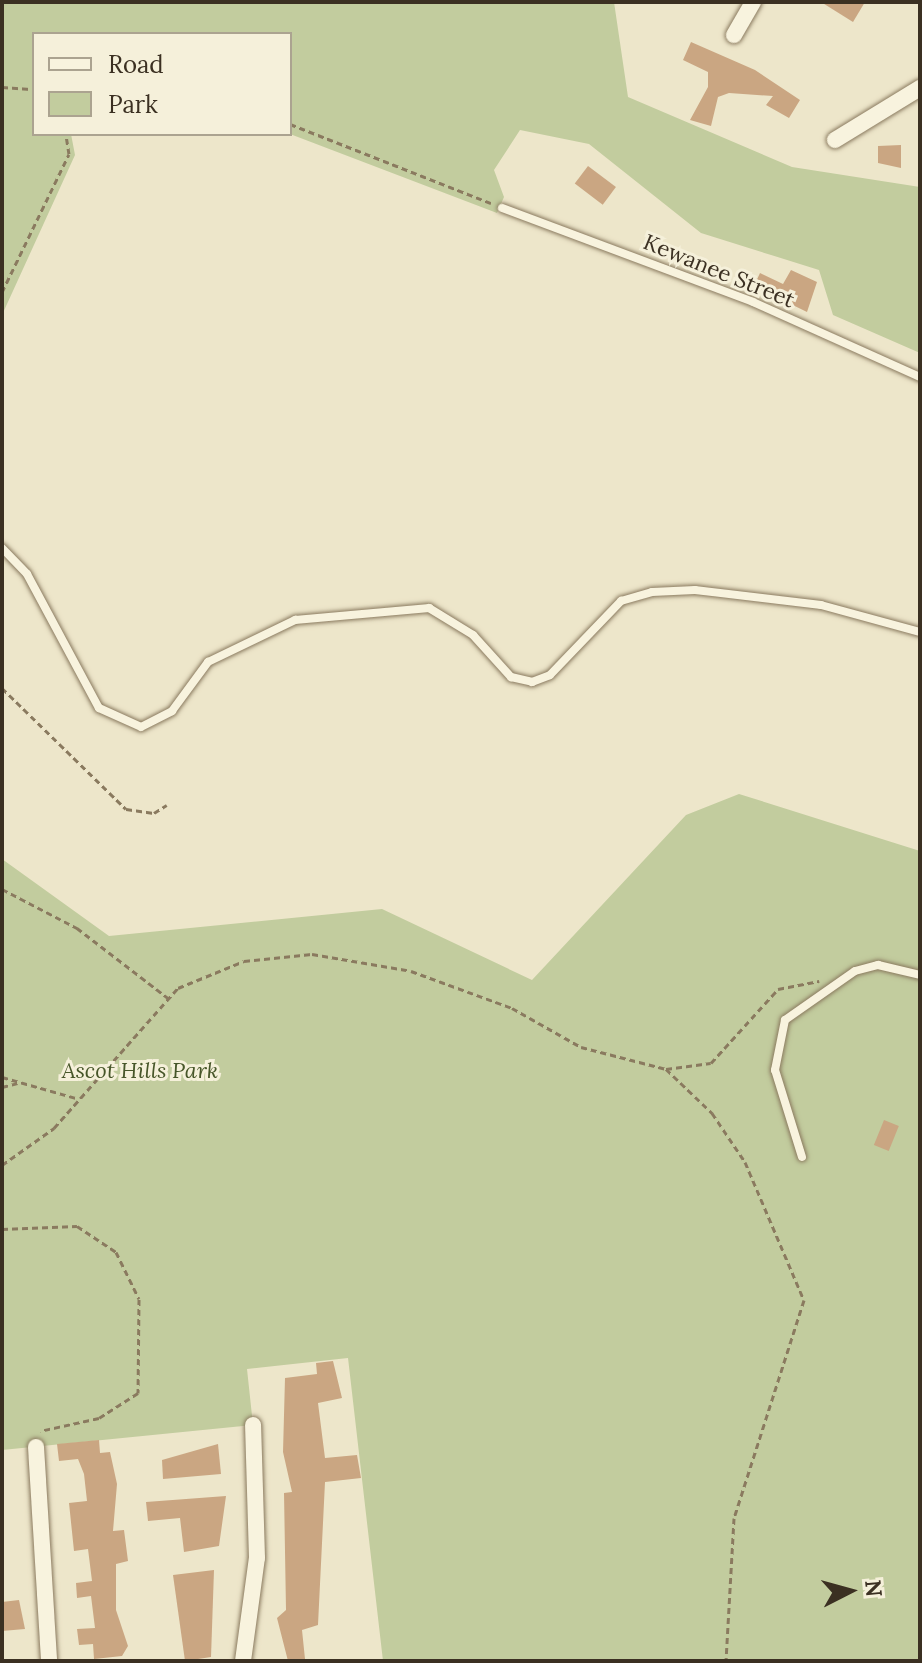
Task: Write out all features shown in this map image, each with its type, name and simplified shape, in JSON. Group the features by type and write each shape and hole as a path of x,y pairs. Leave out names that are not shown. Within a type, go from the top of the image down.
{"street":[{"path":"734,35 753,2"},
{"path":"835,140 920,88"},
{"path":"243,1661 257,1558 253,1425"},
{"path":"36,1447 48,1661"}],"lane":[{"name":"Kewanee Street","path":"502,208 753,302 920,377"},
{"path":"2,548 27,574 99,708 141,727 172,711 208,662 295,620 429,608 473,635 511,677 532,682 550,675 621,601 652,592 695,590 821,605 920,632"},
{"path":"802,1157 775,1070 775,1043 785,1020 840,980 878,965 920,975"}],"path":[{"path":"2,87 32,89"},
{"path":"292,125 502,208"},
{"path":"2,292 69,154 66,136"},
{"path":"2,688 126,809 154,813 167,805"},
{"path":"2,889 77,928 168,998"},
{"path":"2,1165 54,1128 168,998 206,973 312,954 411,971 512,1008 581,1047 666,1069 711,1063 778,989 840,980"},
{"path":"666,1069 712,1113 745,1162 804,1300 734,1518 726,1661"},
{"path":"2,1077 80,1099"},
{"path":"2,1087 18,1083"},
{"path":"2,1229 77,1226 116,1252 139,1299 138,1393 99,1418 54,1423 40,1431 36,1447"}],"green space":[{"path":"2,2 614,2 628,97 792,167 920,187 920,353 833,315 819,270 701,233 589,144 520,130 494,170 504,197 497,213 292,135 292,32 32,32 32,136 71,136 75,155 2,315"},
{"name":"Ascot Hills Park","path":"739,794 920,851 920,1661 383,1661 348,1358 247,1369 253,1425 2,1450 2,859 109,936 382,909 532,980 686,815"}],"building":[{"path":"821,2 865,2 853,22"},
{"path":"691,42 755,70 800,100 789,118 766,105 773,96 729,93 718,97 711,126 690,120 708,87 708,72 683,60"},
{"path":"901,145 901,168 878,163 878,146"},
{"path":"588,166 616,187 603,205 575,184"},
{"path":"791,270 817,282 807,312 754,286 760,273 783,284"},
{"path":"884,1120 899,1126 889,1151 874,1145"},
{"path":"333,1361 342,1398 318,1403 325,1458 357,1455 361,1478 325,1482 318,1625 302,1630 305,1659 288,1661 277,1618 286,1610 284,1493 292,1492 283,1452 285,1378 317,1374 316,1363"},
{"path":"99,1440 100,1453 110,1452 117,1484 113,1531 124,1530 128,1561 116,1564 116,1610 128,1646 122,1656 94,1659 93,1644 79,1645 77,1629 95,1628 91,1596 77,1598 76,1583 92,1581 88,1549 74,1551 69,1503 87,1501 84,1474 78,1459 59,1461 57,1444"},
{"path":"218,1444 221,1474 163,1479 162,1460"},
{"path":"226,1496 219,1546 184,1552 180,1518 148,1521 146,1502"},
{"path":"214,1570 211,1657 185,1661 173,1575"},
{"path":"19,1600 25,1629 2,1631 2,1602"}]}
